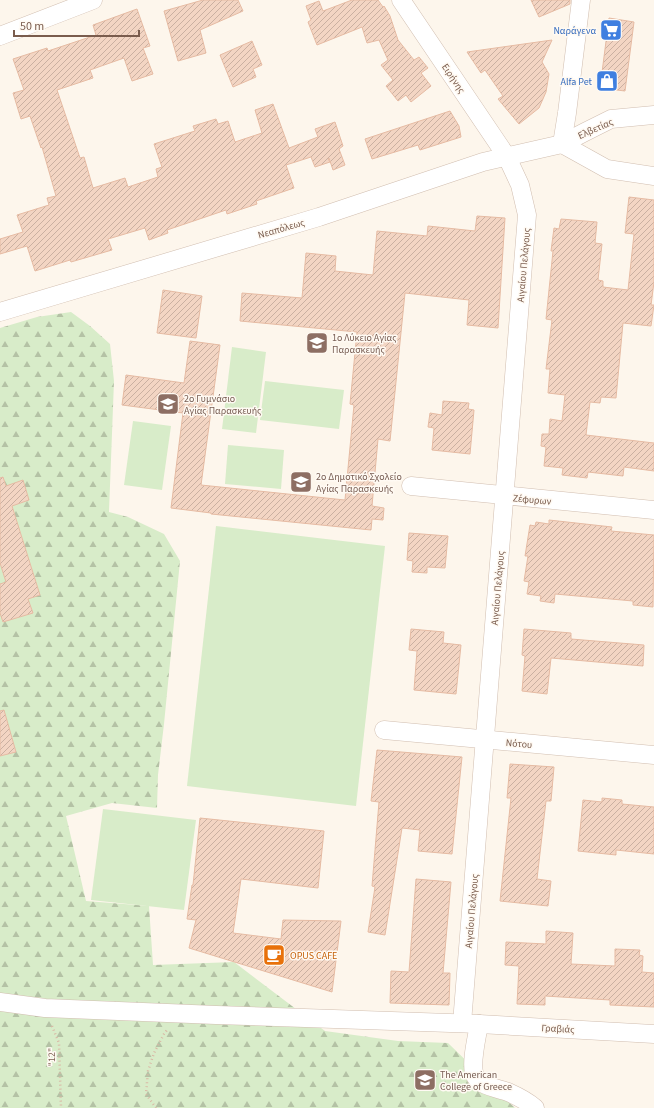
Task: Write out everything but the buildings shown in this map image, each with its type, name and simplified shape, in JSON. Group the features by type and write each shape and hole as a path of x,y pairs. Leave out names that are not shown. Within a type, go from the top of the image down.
{"street":[{"path":"0,36 93,0"},
{"name":"Ειρήνης","path":"401,0 507,157"},
{"path":"581,0 562,144 606,169 654,176"},
{"name":"Ελβετίας","path":"562,144 611,119 654,115"},
{"name":"Νεαπόλεως","path":"0,312 318,217 483,162 562,144"},
{"name":"Αιγαίου Πελάγους","path":"462,1023 527,215 520,185 507,157"},
{"name":"Ζέφυρων","path":"411,486 654,510"},
{"name":"Νότου","path":"384,730 654,755"},
{"name":"Γραβιάς","path":"0,1002 45,1008 462,1023 654,1034"},
{"path":"479,1024 475,1053 474,1073 476,1080 509,1093 529,1103 535,1108"}],"path":[{"name":"\"12\"","path":"45,1008 59,1042 60,1108"},
{"path":"156,1108 146,1094 148,1071 160,1040 171,1026"}],"green space":[{"path":"71,312 90,326 110,344 114,381 109,512 128,517 164,534 180,561 158,775 157,808 112,803 66,816 86,901 149,906 153,965 234,962 325,1031 398,1041 448,1043 515,1108 0,1108 0,328 37,317"},
{"path":"232,347 266,352 256,433 222,429"},
{"path":"265,381 344,390 339,429 260,420"},
{"path":"133,421 171,426 162,490 124,485"},
{"path":"228,445 284,450 281,489 225,484"},
{"path":"216,526 385,546 356,806 187,786"},
{"path":"103,809 196,820 184,910 91,900"}],"place":[{"name":"Ναράγενα","path":"611,30"},
{"name":"Alfa Pet","path":"607,81"},
{"name":"1ο Λύκειο Αγίας Παρασκευής","path":"317,343"},
{"name":"2ο Γυμνάσιο Αγίας Παρασκευής","path":"168,404"},
{"name":"2ο Δημοτικό Σχολείο Αγίας Παρασκευής","path":"301,482"},
{"name":"OPUS CAFE","path":"274,955"},
{"name":"The American College of Greece","path":"425,1080"}]}
